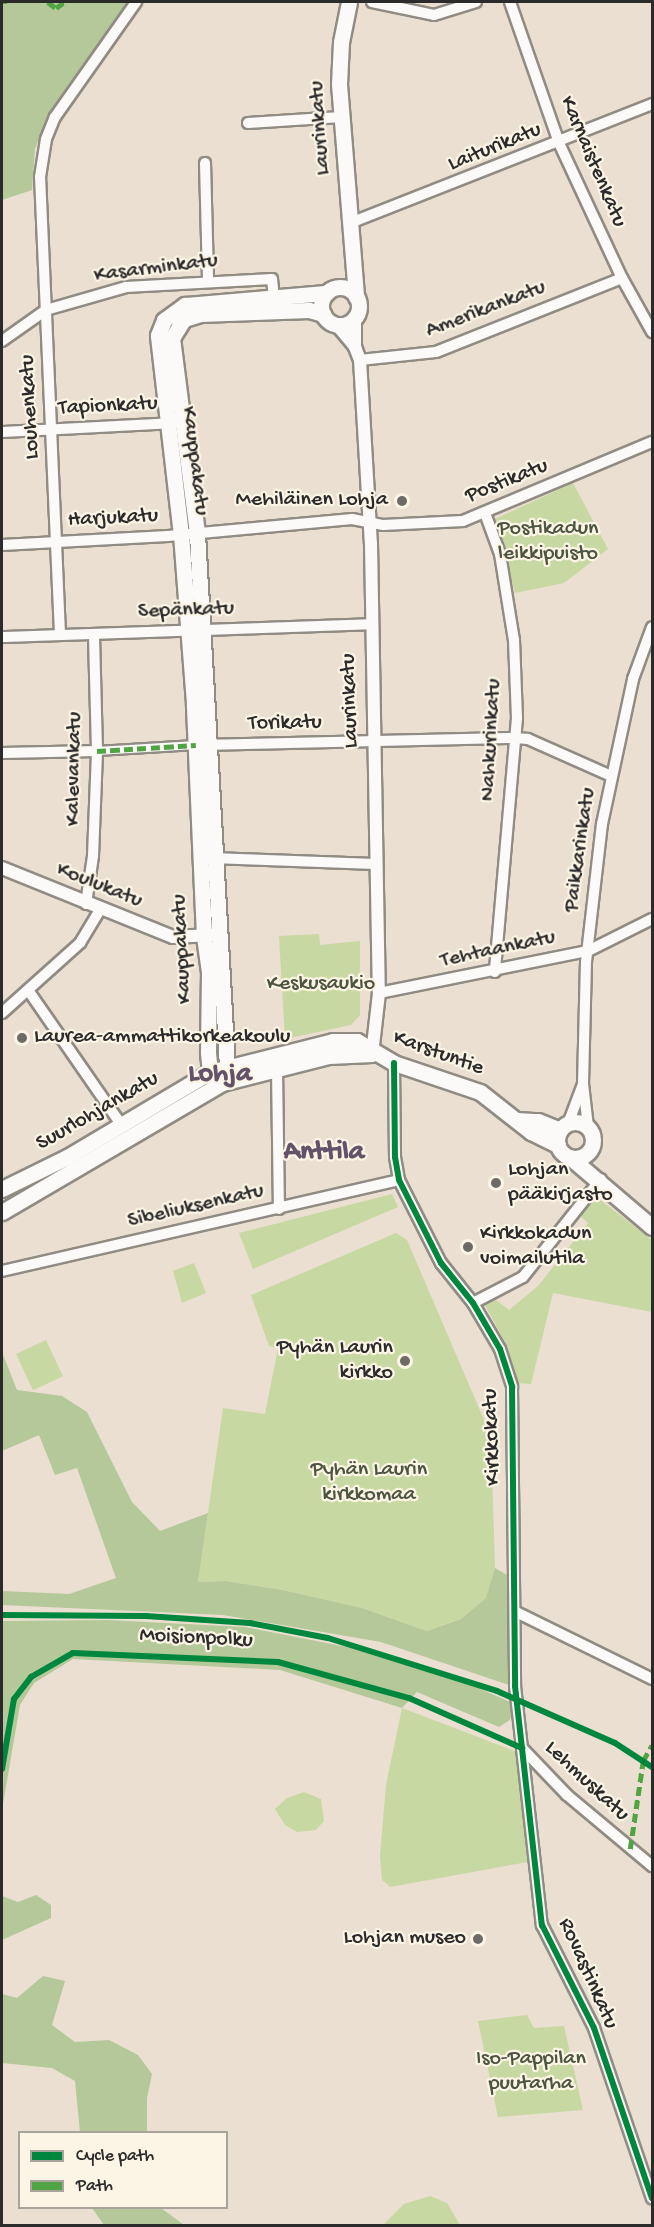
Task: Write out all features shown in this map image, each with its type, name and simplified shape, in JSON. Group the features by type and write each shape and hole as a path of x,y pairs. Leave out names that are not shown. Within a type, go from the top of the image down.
{"main road":[{"name":"Laurinkatu","path":"349,2 339,62 341,117 356,297"},
{"name":"Laurinkatu","path":"332,290 352,253"},
{"path":"332,290 356,297 355,317 336,324 323,314 321,303 332,290"},
{"name":"Kauppakatu","path":"227,1066 211,935 195,630 197,533 158,354 158,335 164,320 175,309 195,302 274,297 332,290"},
{"name":"Kauppakatu","path":"195,630 181,535 173,423 172,338 184,320 210,313 309,310 323,314"},
{"name":"Kauppakatu","path":"211,935 209,972 216,1078"},
{"name":"Suurlohjankatu","path":"2,1212 216,1078 227,1066 333,1041 357,1041 372,1054"},
{"name":"Suurlohjankatu","path":"2,1189 216,1078 277,1069 329,1056 372,1054"},
{"name":"Karstuntie","path":"372,1054 480,1092 516,1120 538,1121 562,1133 588,1127"},
{"path":"588,1127 601,1179"},
{"path":"562,1133 573,1159 601,1179 652,1227"},
{"path":"573,1159 583,1157 593,1146"}],"street":[{"name":"Louhenkatu","path":"60,634 40,177 46,138 55,117 136,2"},
{"path":"372,2 434,15 476,2"},
{"name":"Karnaistenkatu","path":"510,2 560,143 622,278 652,332"},
{"name":"Laiturikatu","path":"350,223 560,143 652,104"},
{"path":"248,123 341,117"},
{"path":"205,163 208,280"},
{"name":"Amerikankatu","path":"360,360 436,352 622,278"},
{"name":"Kasarminkatu","path":"2,341 46,310 126,287 208,280 272,279 274,297"},
{"name":"Laurinkatu","path":"355,317 355,347"},
{"name":"Laurinkatu","path":"336,324 355,347 360,360 369,524 379,993 372,1054"},
{"name":"Tapionkatu","path":"2,432 173,423"},
{"name":"Postikatu","path":"369,524 463,521 652,441"},
{"name":"Nahkurinkatu","path":"485,513 500,554 514,640 515,738 495,972"},
{"name":"Harjukatu","path":"2,545 181,535 352,519 369,524"},
{"name":"Sepänkatu","path":"2,637 372,624"},
{"name":"Paikkarinkatu","path":"588,1127 583,1084 588,951 611,776 633,679 652,627"},
{"name":"Kalevankatu","path":"86,904 93,856 97,751 94,634"},
{"name":"Torikatu","path":"202,745 515,738 528,739 611,776"},
{"path":"2,753 202,745"},
{"path":"208,858 377,864"},
{"name":"Koulukatu","path":"2,868 100,910 174,938 211,935"},
{"path":"2,1013 80,943 100,910"},
{"name":"Tehtaankatu","path":"379,993 495,972 588,951 652,919"},
{"path":"28,990 122,1126"},
{"path":"394,1063 395,1157 399,1180"},
{"path":"277,1069 279,1209"},
{"name":"Paikkarinkatu","path":"562,1133 583,1084"},
{"path":"473,1303 524,1277 601,1179"},
{"name":"Sibeliuksenkatu","path":"2,1271 399,1180"},
{"name":"Kirkkokatu","path":"399,1180 441,1263 473,1303 500,1349 512,1387 515,1686 519,1721"},
{"path":"516,1612 652,1678"},
{"name":"Rovastinkatu","path":"519,1721 542,1925 594,2028 652,2198"},
{"name":"Lehmuskatu","path":"522,1748 567,1795 652,1866"}],"green space":[{"path":"2,2 127,2 45,123 35,149 32,190 2,200"},
{"name":"Postikadun leikkipuisto","path":"573,483 608,549 564,583 515,593 495,519"},
{"name":"Keskusaukio","path":"319,934 320,945 360,941 360,1015 351,1025 285,1039 279,936"},
{"path":"392,1194 398,1207 253,1269 239,1233"},
{"path":"594,1195 652,1240 652,1312 553,1293 531,1384 516,1383 505,1342 485,1305 496,1300 509,1310 538,1286 588,1223 579,1215"},
{"name":"Pyhän Laurin kirkkomaa","path":"396,1233 407,1240 491,1436 495,1568 487,1597 463,1618 427,1631 362,1608 283,1590 226,1581 198,1582 223,1408 265,1414 278,1348 269,1346 251,1295"},
{"path":"194,1263 206,1293 182,1303 173,1271"},
{"path":"46,1340 63,1376 33,1390 16,1354"},
{"path":"2,1352 17,1390 62,1396 87,1412 132,1502 160,1531 208,1513 198,1582 226,1581 283,1590 362,1608 427,1631 461,1619 486,1598 495,1568 507,1575 509,1685 381,1642 223,1615 2,1605 2,1591 69,1594 116,1578 77,1468 55,1475 39,1435 2,1451"},
{"path":"107,1620 245,1627 347,1647 476,1687 510,1702 512,1711 510,1720 499,1727 417,1692 402,1708 280,1670 73,1659 34,1683 20,1705 2,1810 2,1621"},
{"path":"402,1708 517,1752 528,1862 390,1887 382,1880 380,1856 386,1785"},
{"path":"304,1792 321,1799 324,1821 316,1830 297,1832 285,1825 275,1809 287,1798"},
{"path":"36,1895 51,1905 51,1918 2,1940 2,1896 18,1902"},
{"path":"43,1976 65,1981 52,2025 75,2042 109,2040 138,2055 152,2074 147,2098 147,2131 80,2131 75,2081 52,2068 2,2063 2,1994 17,1998"},
{"name":"Iso-Pappilan puutarha","path":"527,2015 534,2028 564,2026 583,2110 498,2117 478,2021"},
{"path":"430,2196 447,2203 460,2225 383,2225 404,2204"},
{"path":"93,2209 162,2209 184,2225 104,2225"}],"marked path":[{"path":"2,2 7,2"},
{"path":"48,2 56,8 64,2"},
{"path":"97,751 196,745"},
{"path":"630,1849 643,1761 652,1745"}],"cycle path":[{"path":"394,1063 395,1157 399,1180 441,1263 473,1303 500,1349 512,1387 515,1686 542,1925 594,2028 652,2198"},
{"name":"Moisionpolku","path":"2,1615 146,1616 250,1623 328,1638 497,1691 615,1743 652,1767"},
{"name":"Moisionpolku","path":"2,1769 14,1699 31,1677 73,1653 278,1662 409,1698 522,1748"}],"place":[{"name":"Mehiläinen Lohja","path":"402,501"},
{"name":"Laurea-ammattikorkeakoulu","path":"22,1038"},
{"name":"Lohjan pääkirjasto","path":"496,1183"},
{"name":"Kirkkokadun voimailutila","path":"468,1247"},
{"name":"Pyhän Laurin kirkko","path":"405,1361"},
{"name":"Lohjan museo","path":"478,1939"}],"district":[{"name":"Lohja","path":"220,1075"},
{"name":"Anttila","path":"324,1153"}]}
